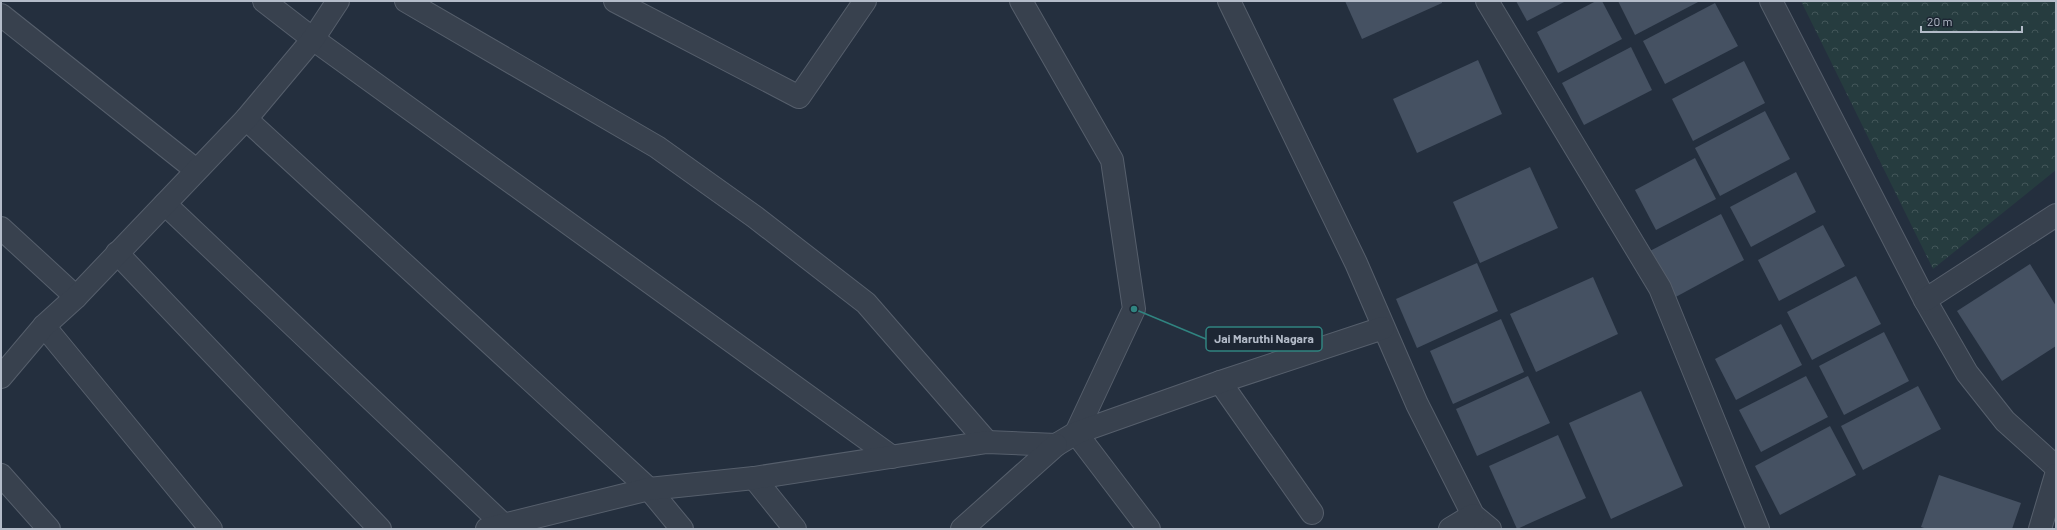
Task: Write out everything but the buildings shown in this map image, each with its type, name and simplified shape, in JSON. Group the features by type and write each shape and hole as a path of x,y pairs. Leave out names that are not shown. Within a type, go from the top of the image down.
{"street":[{"path":"264,1 313,39 892,457"},
{"path":"1,377 44,326 76,297 246,119 313,39 338,1"},
{"path":"406,1 657,147 755,217 866,303 987,442"},
{"path":"615,1 799,97 865,1"},
{"path":"1021,1 1112,160 1134,309 1076,433"},
{"path":"1229,1 1356,263 1417,404 1473,515 1490,529"},
{"path":"1487,1 1660,288 1758,529"},
{"path":"1770,1 1926,300 1967,373 2005,422 2056,467"},
{"path":"1,15 196,170"},
{"path":"246,119 649,489 682,529"},
{"path":"165,204 500,527 649,489 754,478 987,442 1056,445"},
{"path":"1926,300 2056,215"},
{"path":"1,228 76,297"},
{"path":"117,253 380,529"},
{"path":"44,326 211,529"},
{"path":"962,529 1056,445 1076,433 1220,382 1383,328"},
{"path":"1220,382 1312,513"},
{"path":"1076,433 1149,529"},
{"path":"1,475 49,529"},
{"path":"2040,529 2056,475"},
{"path":"754,478 794,529"},
{"path":"1450,529 1473,515"}],"green space":[{"path":"1801,1 2056,1 2056,170 1933,269"}],"place":[{"name":"Jai Maruthi Nagara","path":"1134,309"}]}
